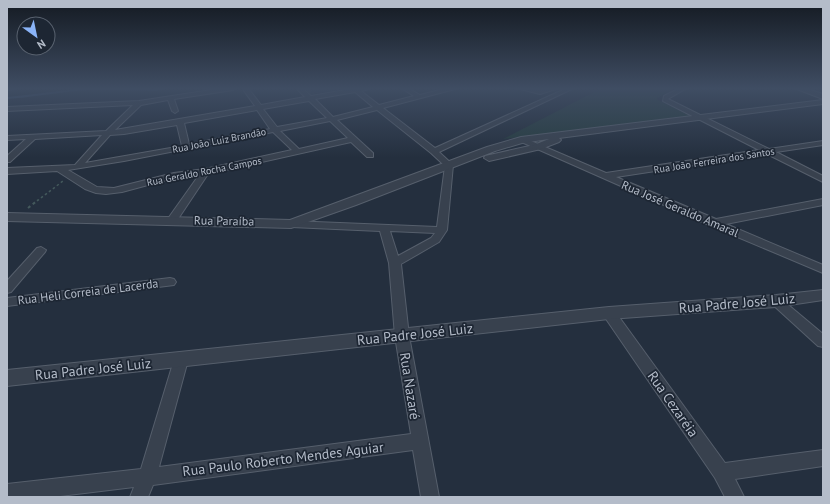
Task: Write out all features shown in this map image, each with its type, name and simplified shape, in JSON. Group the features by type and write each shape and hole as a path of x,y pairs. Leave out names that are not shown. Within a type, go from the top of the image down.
{"street":[{"path":"77,166 130,112"},
{"path":"7,138 107,134 234,112"},
{"path":"261,112 274,129 298,152"},
{"path":"325,112 370,155"},
{"name":"Rua João Luiz Brandão","path":"7,171 59,168 124,159 332,119 363,112"},
{"path":"383,112 434,151 445,167 442,230 435,240 395,263"},
{"path":"434,151 520,112"},
{"path":"687,112 823,179"},
{"path":"291,224 445,167 489,154 521,140 749,112"},
{"path":"180,122 186,147"},
{"path":"489,154 537,147 571,133"},
{"path":"7,160 34,136"},
{"name":"Rua Geraldo Rocha Campos","path":"59,168 93,188 100,191 111,192 182,174 205,172 353,139"},
{"name":"Rua José Geraldo Amaral","path":"521,140 823,270"},
{"name":"Rua João Ferreira dos Santos","path":"605,176 823,143"},
{"path":"172,220 205,172"},
{"path":"713,223 823,202"},
{"name":"Rua Paraíba","path":"12,217 172,220 442,230"},
{"name":"Rua Nazaré","path":"384,228 395,263 402,336 419,441 430,497"},
{"path":"7,289 41,250"},
{"name":"Rua Heli Correia de Lacerda","path":"7,302 170,282"},
{"name":"Rua Padre José Luiz","path":"7,378 609,313 776,301 823,295"},
{"path":"776,301 823,342"},
{"name":"Rua Cezaréia","path":"609,313 721,472 736,497"},
{"path":"139,497 147,477 181,360"},
{"name":"Rua Paulo Roberto Mendes Aguiar","path":"7,493 147,477 419,441"},
{"path":"721,472 823,458"}],"path":[{"path":"12,217 71,175"}],"green space":[{"path":"556,112 681,112 690,116 503,139"}]}
